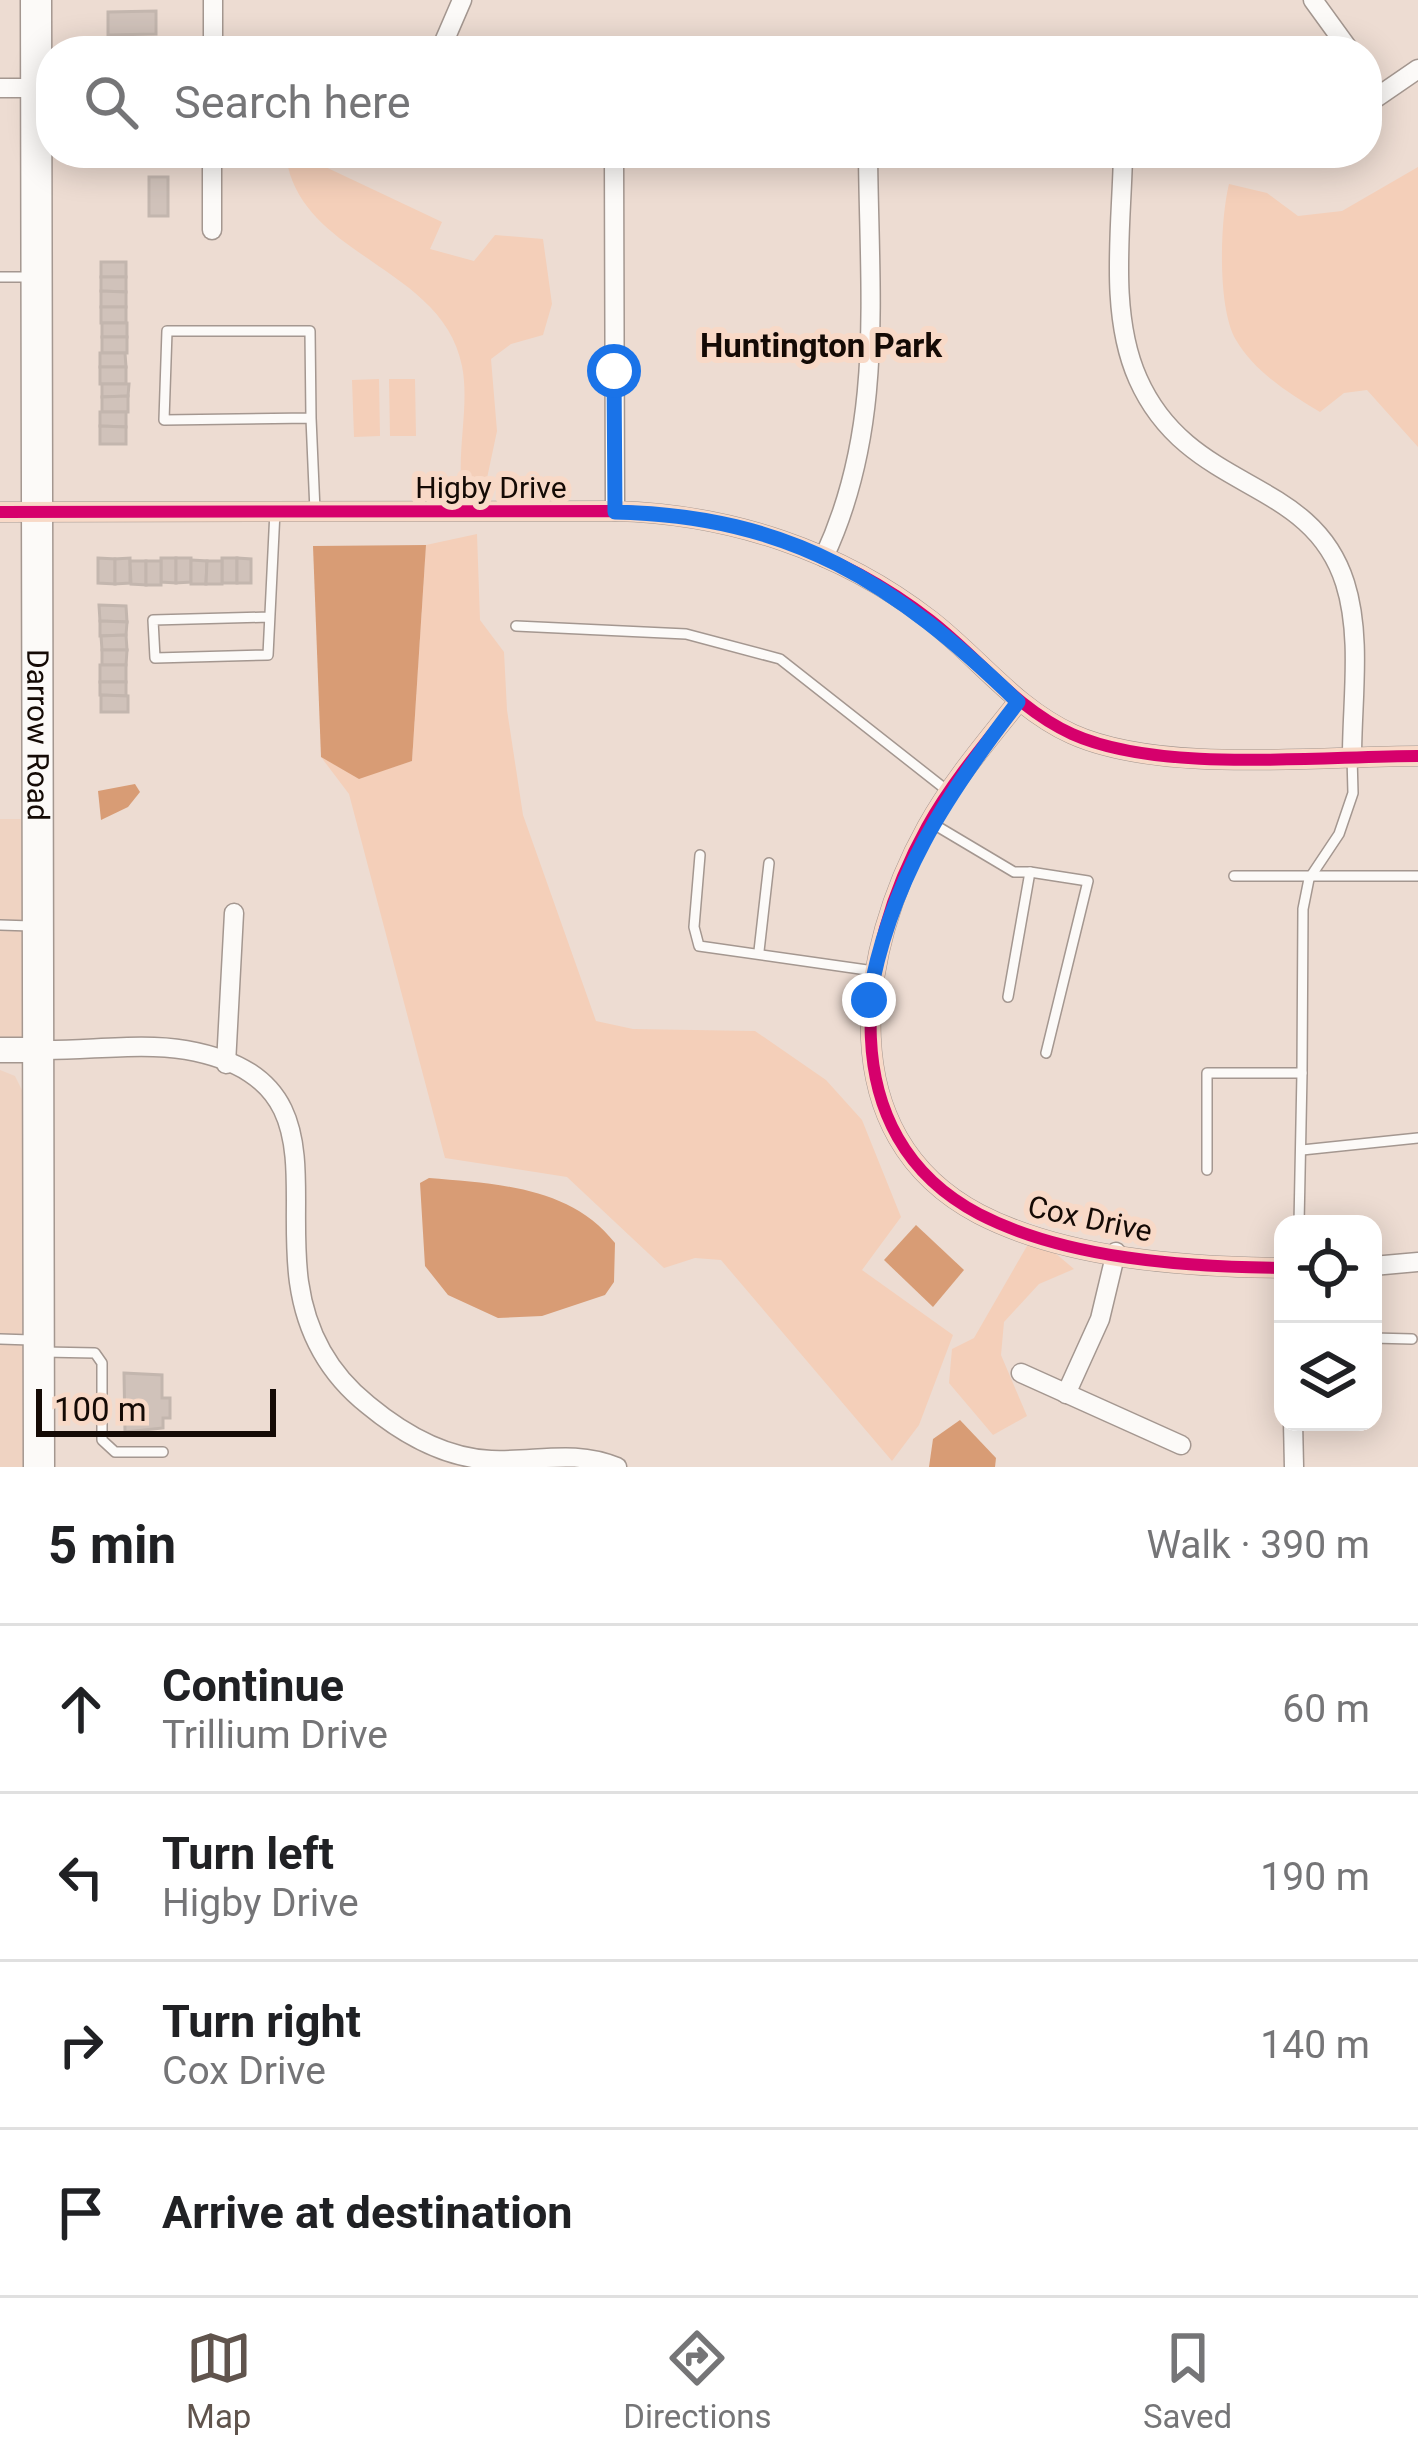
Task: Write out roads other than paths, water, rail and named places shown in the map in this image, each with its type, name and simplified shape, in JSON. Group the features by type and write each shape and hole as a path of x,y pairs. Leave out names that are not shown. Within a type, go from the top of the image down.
{"main road":[{"name":"Darrow Road","path":"36,0 39,36"},
{"name":"Darrow Road","path":"39,1467 36,277 41,168"}],"street":[{"path":"213,0 213,36"},
{"path":"446,36 462,0"},
{"path":"1313,0 1339,36"},
{"path":"1382,94 1418,68"},
{"path":"0,88 36,88"},
{"path":"212,168 212,230"},
{"path":"614,168 615,512"},
{"path":"824,557 851,494 868,411 868,168"},
{"path":"1123,168 1122,311 1137,378 1161,420 1190,452 1289,507 1334,556 1346,586 1353,630 1352,756"},
{"name":"Higby Drive","path":"0,512 615,512 716,522 824,557 930,620 1018,702 1073,734 1135,753 1418,756"},
{"name":"Cox Drive","path":"1018,702 949,792 894,903 874,971 868,1015 875,1079 892,1122 917,1162 980,1214 1042,1237 1116,1252 1274,1267"},
{"path":"226,1064 234,913"},
{"path":"0,1050 184,1049 226,1064 260,1085 296,1132 299,1284 319,1348 366,1403 434,1457 491,1460 577,1455 617,1467"},
{"path":"1066,1394 1100,1319 1116,1252"},
{"path":"1382,1265 1418,1262"},
{"path":"1021,1373 1181,1445"},
{"path":"1293,1431 1294,1467"}],"lane":[{"path":"0,277 36,277"},
{"path":"311,418 164,420 166,331 310,331 315,511"},
{"path":"269,617 153,620 154,658 268,655 275,511"},
{"path":"516,626 686,634 780,659 949,792"},
{"path":"1299,1215 1303,909 1311,877 1340,834 1353,793 1352,756"},
{"path":"930,823 1014,872 1088,881 1046,1054"},
{"path":"700,854 694,927 699,946 760,951 874,971"},
{"path":"760,951 769,863"},
{"path":"1008,997 1030,872"},
{"path":"1234,876 1418,876"},
{"path":"0,925 39,926"},
{"path":"1207,1170 1207,1073 1302,1073"},
{"path":"1302,1150 1418,1138"},
{"path":"1382,1338 1412,1339"},
{"path":"0,1339 94,1353 102,1363 102,1440 115,1452 164,1452"}],"district":[{"name":"Huntington Park","path":"821,345"}]}
